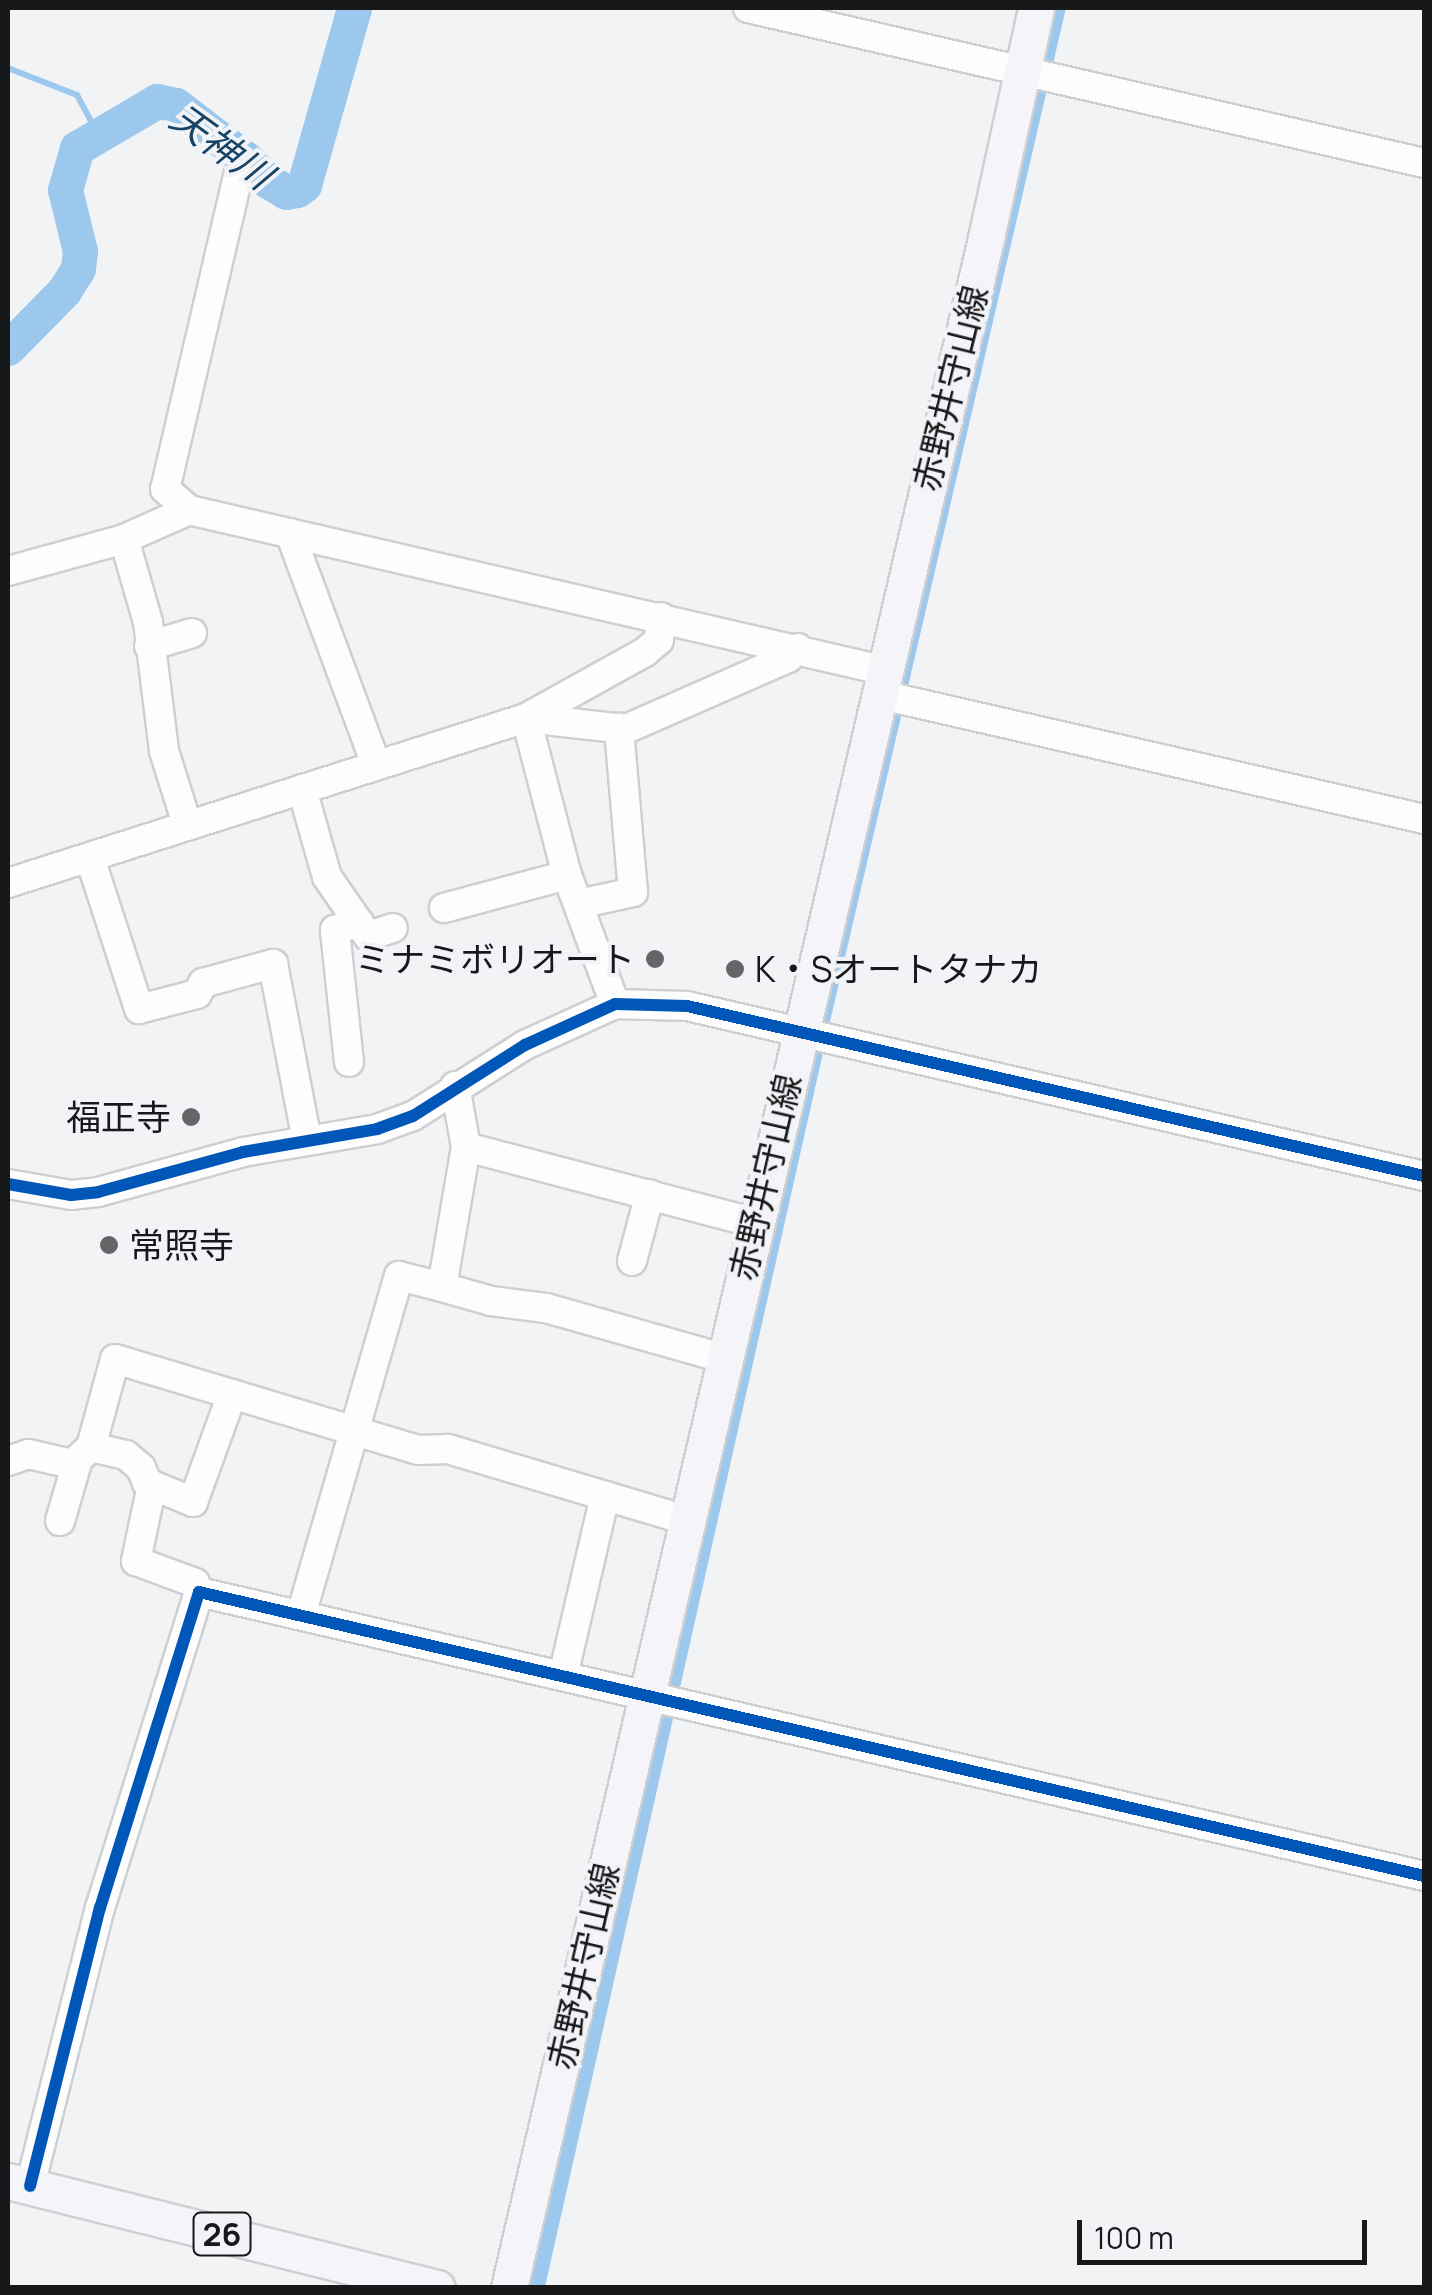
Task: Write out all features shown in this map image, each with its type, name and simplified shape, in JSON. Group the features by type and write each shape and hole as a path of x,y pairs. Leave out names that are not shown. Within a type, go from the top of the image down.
{"main road":[{"name":"赤野井守山線","path":"509,2288 986,238 1036,8"},
{"name":"26","path":"19,2184 437,2288"}],"street":[{"path":"748,8 1424,163"},
{"path":"238,176 165,488 189,510 798,648 880,682 1424,819"},
{"path":"8,571 124,540 189,510"},
{"path":"290,533 376,764"},
{"path":"124,540 148,622 164,751 188,824"},
{"path":"8,883 526,718 645,652 659,640 661,617"},
{"path":"149,646 192,633"},
{"path":"526,718 619,728 694,701 788,658 798,648"},
{"path":"526,718 567,875 615,1004"},
{"path":"579,904 633,892 619,728"},
{"path":"302,789 327,877 368,936 393,928"},
{"path":"90,858 139,1009 196,994 202,983 273,964 307,1141"},
{"path":"444,908 567,875"},
{"path":"349,1062 335,930 359,922"},
{"path":"8,1184 71,1195 98,1192 178,1167 378,1129 413,1116 455,1086 526,1045 615,1004 687,1006 1424,1176"},
{"path":"442,1286 466,1147 455,1086"},
{"path":"466,1147 756,1223"},
{"path":"632,1261 650,1194"},
{"path":"300,1614 399,1276 491,1301 546,1308 724,1358"},
{"path":"60,1521 115,1359 418,1450 448,1449 686,1520"},
{"path":"8,1461 28,1454 126,1455 152,1485 192,1502 232,1394"},
{"path":"19,2184 199,1592 195,1583 136,1562 152,1485"},
{"path":"563,1676 605,1496"},
{"path":"199,1592 1424,1876"}],"water":[{"path":"1051,8 1066,8 829,1026 545,2287 528,2288"}],"waterway":[{"name":"天神川","path":"8,348 64,291 78,269 80,251 65,190 77,148 157,101 176,105 268,181 286,192 297,190 304,185 354,8"},
{"path":"8,68 77,95 99,136"}],"cycle path":[{"path":"8,1184 71,1195 98,1192 243,1152 377,1129 413,1116 525,1045 615,1004 687,1006 1424,1176"},
{"path":"30,2186 100,1908 199,1592 1424,1876"}],"place":[{"name":"ミナミボリオート","path":"655,959"},
{"name":"K・Sオートタナカ","path":"735,969"},
{"name":"福正寺","path":"191,1117"},
{"name":"常照寺","path":"109,1245"}]}
